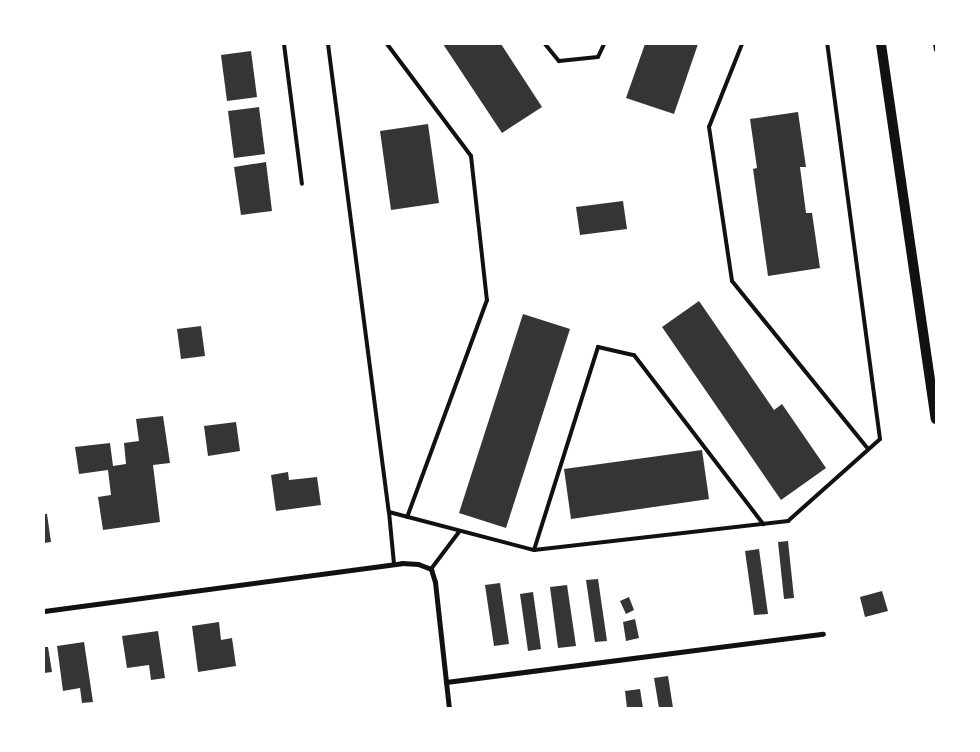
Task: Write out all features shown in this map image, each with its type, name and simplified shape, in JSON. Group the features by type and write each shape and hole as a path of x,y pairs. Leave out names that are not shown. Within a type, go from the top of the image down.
{"main road":[{"path":"881,44 936,419"}],"street":[{"path":"44,611 394,564 418,564 431,569 449,708"},
{"path":"446,682 823,634"}],"lane":[{"path":"284,44 302,184"},
{"path":"328,44 389,512 394,564"},
{"path":"387,44 471,156 487,300 407,517"},
{"path":"545,44 559,61 598,56 604,44"},
{"path":"742,44 708,127 732,281 868,449"},
{"path":"389,512 459,532 534,550 788,521 880,439 827,44"},
{"path":"935,44 936,50"},
{"path":"534,550 598,347 634,355 763,524"},
{"path":"431,569 459,532"}],"building":[{"path":"443,44 501,44 542,107 502,133"},
{"path":"645,44 698,44 674,114 626,98"},
{"path":"251,51 257,97 227,101 221,55"},
{"path":"259,107 265,154 234,158 228,111"},
{"path":"798,112 806,167 800,167 806,213 812,213 820,268 768,276 753,169 757,168 750,119"},
{"path":"428,124 439,203 391,210 380,131"},
{"path":"266,162 272,211 241,215 234,167"},
{"path":"623,201 627,229 580,235 576,207"},
{"path":"699,301 774,410 782,404 826,468 781,500 662,327"},
{"path":"523,314 570,329 506,528 459,513"},
{"path":"201,326 205,356 181,359 177,329"},
{"path":"163,416 170,463 153,465 160,522 103,530 98,497 111,495 108,470 79,474 75,447 110,443 113,466 126,464 124,443 139,441 136,419"},
{"path":"236,422 240,451 208,456 204,426"},
{"path":"702,450 709,499 571,519 564,469"},
{"path":"288,472 289,480 317,477 321,505 276,511 271,475"},
{"path":"44,514 47,514 51,542 44,543"},
{"path":"788,541 794,598 784,599 778,542"},
{"path":"759,549 768,614 754,615 745,551"},
{"path":"598,579 607,641 595,642 586,580"},
{"path":"500,583 509,644 494,646 485,585"},
{"path":"567,585 576,646 558,648 550,587"},
{"path":"882,591 888,611 865,617 860,597"},
{"path":"533,592 541,649 528,651 520,594"},
{"path":"629,597 634,610 626,614 620,601"},
{"path":"635,619 639,638 626,641 623,622"},
{"path":"219,622 221,640 232,638 236,666 198,672 192,626"},
{"path":"158,631 165,678 151,680 149,665 127,668 122,636"},
{"path":"84,642 93,702 82,703 80,688 63,691 57,646"},
{"path":"44,647 48,647 52,672 44,673"},
{"path":"668,676 673,708 659,708 654,678"},
{"path":"640,689 643,708 627,708 625,691"}]}
